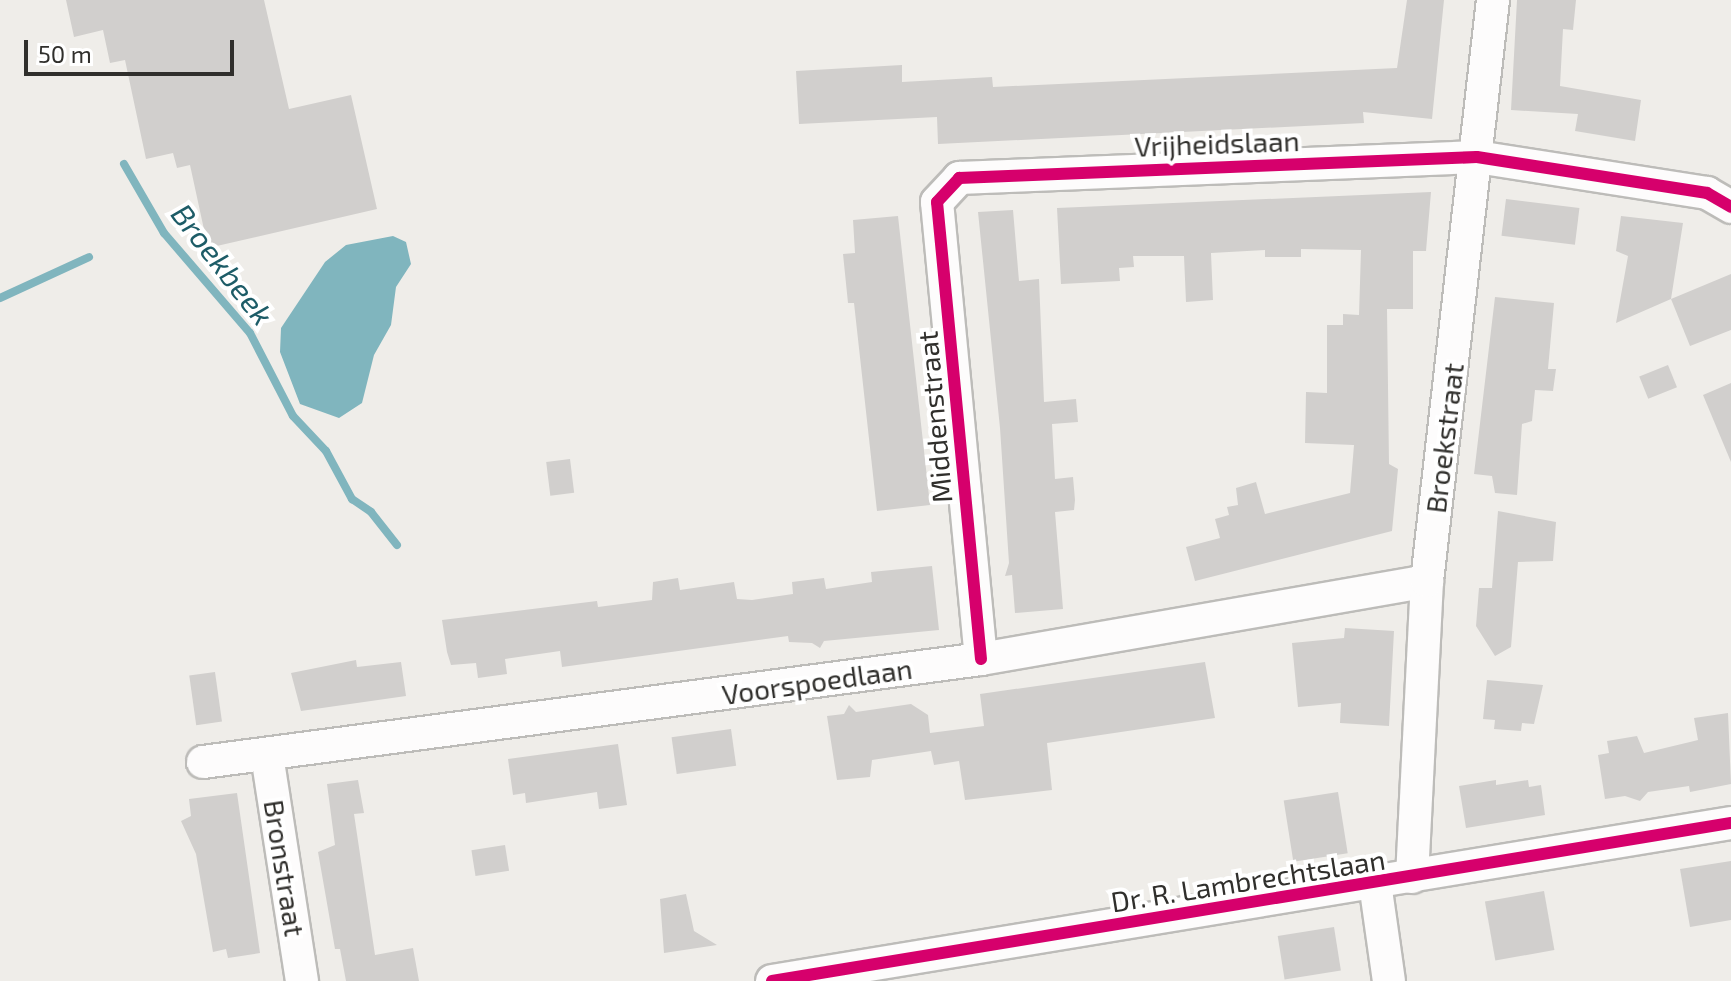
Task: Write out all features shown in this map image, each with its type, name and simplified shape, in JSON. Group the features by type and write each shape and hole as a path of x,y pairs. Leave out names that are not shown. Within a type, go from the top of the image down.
{"street":[{"name":"Broekstraat","path":"1412,877 1427,581 1493,0"},
{"name":"Vrijheidslaan","path":"959,178 1477,157 1707,193 1731,207"},
{"name":"Middenstraat","path":"959,178 937,202 981,659"},
{"name":"Voorspoedlaan","path":"203,762 981,659 1427,581"},
{"name":"Bronstraat","path":"267,755 302,981"},
{"name":"Dr. R. Lambrechtslaan","path":"772,981 1731,823"},
{"path":"1375,883 1389,981"}],"water":[{"path":"393,236 406,242 411,264 396,287 391,325 374,355 362,403 339,418 300,404 280,352 281,328 325,262 346,245"}],"building":[{"path":"66,0 264,0 289,109 351,95 377,209 208,248 190,165 177,168 173,153 146,159 125,60 110,63 103,30 74,37"},
{"path":"1407,0 1444,0 1432,119 1363,112 1364,123 938,144 937,117 799,124 796,71 902,65 902,82 992,77 993,87 1397,68"},
{"path":"1517,0 1576,0 1573,30 1563,29 1560,86 1641,100 1635,141 1575,131 1578,114 1511,110"},
{"path":"1431,192 1426,251 1413,251 1413,309 1387,309 1389,464 1398,469 1392,531 1195,581 1186,547 1220,538 1215,519 1229,515 1227,507 1238,505 1236,488 1256,482 1265,514 1350,493 1354,445 1305,443 1306,392 1327,393 1327,325 1343,325 1343,314 1359,315 1361,250 1301,249 1301,257 1265,257 1265,250 1211,253 1213,300 1186,302 1184,256 1133,256 1134,267 1119,268 1120,281 1061,284 1057,208"},
{"path":"1506,199 1579,208 1575,245 1501,236"},
{"path":"1013,210 1019,281 1039,279 1044,402 1076,399 1078,422 1052,424 1055,479 1073,477 1075,500 1074,510 1055,512 1063,609 1015,613 1012,575 1005,576 1009,563 1000,428 978,212"},
{"path":"898,216 930,505 877,511 854,303 848,303 843,254 855,253 853,220"},
{"path":"1621,216 1683,223 1671,299 1616,323 1628,256 1616,251"},
{"path":"1731,274 1731,330 1690,346 1671,299"},
{"path":"1495,297 1554,303 1548,369 1556,369 1553,391 1535,390 1532,421 1522,424 1517,495 1495,493 1492,476 1474,474"},
{"path":"1668,365 1677,387 1648,399 1639,377"},
{"path":"1731,383 1731,462 1703,395"},
{"path":"570,459 574,493 550,496 546,462"},
{"path":"1498,511 1556,522 1553,561 1518,562 1511,647 1495,656 1476,626 1479,588 1492,588"},
{"path":"932,566 939,630 824,641 820,648 812,643 789,642 788,636 562,667 560,651 505,659 507,674 478,678 476,663 451,665 442,620 597,601 598,607 652,600 653,582 678,578 680,590 734,582 737,599 752,600 793,594 792,582 824,578 826,589 872,582 871,572"},
{"path":"1345,628 1394,631 1389,726 1340,723 1341,703 1298,707 1292,643 1344,638"},
{"path":"356,660 357,667 401,662 406,696 301,711 291,673"},
{"path":"1205,662 1215,718 1047,743 1052,790 965,800 959,761 934,765 931,751 872,760 870,777 837,780 827,716 844,714 849,705 856,712 911,704 928,715 930,733 984,726 980,694"},
{"path":"215,672 222,722 196,725 189,676"},
{"path":"1487,680 1543,685 1534,724 1522,723 1521,731 1494,729 1495,720 1483,719"},
{"path":"1728,713 1731,784 1690,792 1689,786 1648,792 1640,801 1625,796 1605,799 1598,755 1609,753 1607,741 1637,736 1644,753 1698,740 1694,718"},
{"path":"731,729 736,766 677,774 672,737"},
{"path":"618,744 627,805 599,809 597,792 526,803 525,793 513,795 508,759"},
{"path":"358,780 364,813 354,814 375,955 413,948 419,981 346,981 340,949 335,949 318,852 335,845 327,784"},
{"path":"1496,780 1496,785 1528,780 1529,787 1541,785 1545,815 1466,828 1459,786"},
{"path":"1338,792 1348,853 1293,862 1284,801"},
{"path":"237,793 260,953 228,958 226,949 213,952 196,854 181,821 191,816 189,799"},
{"path":"505,845 509,871 475,876 471,850"},
{"path":"1731,861 1731,920 1690,927 1680,869"},
{"path":"1544,891 1554,950 1495,961 1485,901"},
{"path":"686,894 694,931 717,945 664,953 660,899"},
{"path":"1334,927 1341,970 1285,979 1278,936"}],"waterway":[{"name":"Broekbeek","path":"124,164 164,233 250,333 293,416 326,451 352,499 371,512 397,545"},
{"name":"Broekbeek","path":"0,298 89,257"}],"cycle path":[{"path":"981,659 937,202 959,178 1477,157 1707,193 1731,207"},
{"path":"772,981 1731,823"}]}
